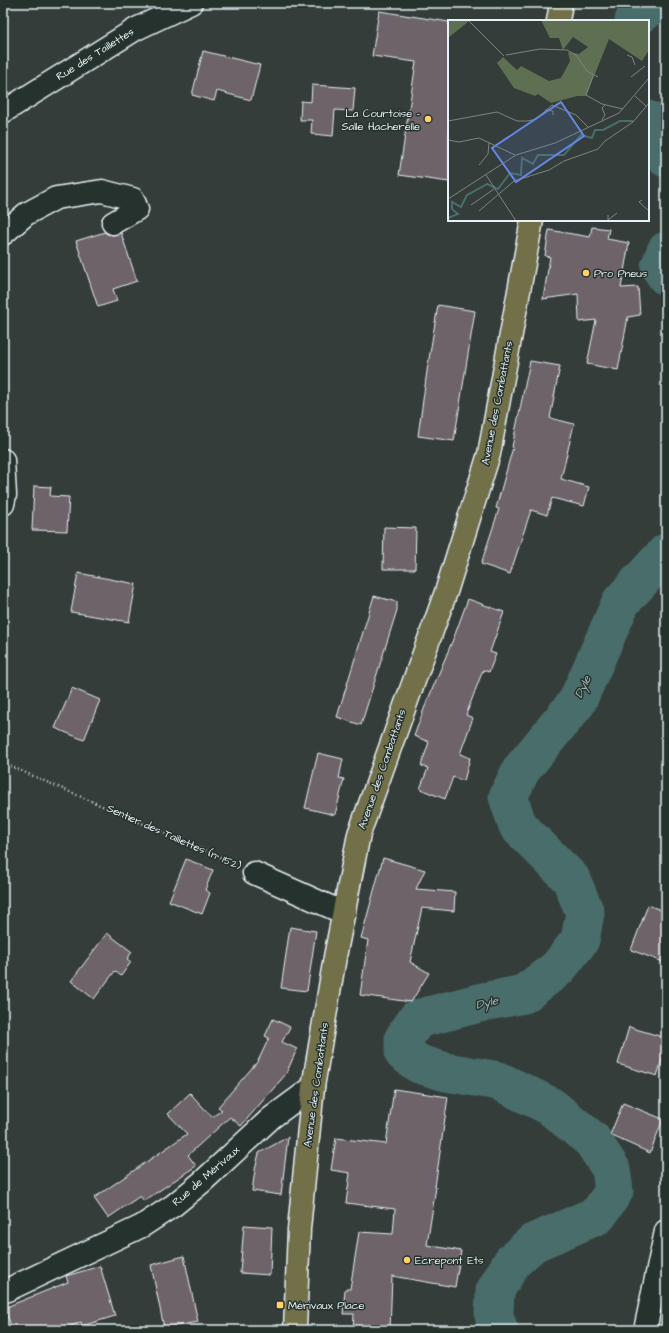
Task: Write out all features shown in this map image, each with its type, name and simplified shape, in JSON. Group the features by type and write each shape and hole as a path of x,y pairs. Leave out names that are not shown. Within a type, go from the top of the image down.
{"main road":[{"path":"558,20 561,3"},
{"name":"Avenue des Combattants","path":"295,1330 298,1229 313,1088 359,834 446,592 489,454 532,221"}],"street":[{"name":"Rue des Taillettes","path":"3,112 136,28 191,3"},
{"path":"3,234 26,214 56,198 102,191 133,199 137,209 113,223"},
{"path":"3,460 5,495 3,504"},
{"name":"Sentier des Taillettes (n° 152)","path":"254,873 344,913"},
{"name":"Rue de Mérivaux","path":"3,1292 142,1226 174,1205 202,1182 271,1118 313,1088"},
{"path":"645,1330 666,1231"}],"path":[{"name":"Sentier des Taillettes (n° 152)","path":"3,763 244,867 254,873"}],"building":[{"name":"La Courtoise - Salle Hacherelle","path":"379,11 448,22 448,182 399,175 416,62 372,56"},
{"path":"203,51 260,65 251,100 217,91 214,101 192,95"},
{"path":"312,85 355,88 353,111 335,110 333,136 311,134 312,120 300,120 301,101 311,102"},
{"path":"592,227 609,229 607,239 629,243 621,288 638,287 640,315 628,317 618,370 587,364 596,320 579,322 578,294 543,299 550,257 545,256 549,230 590,237"},
{"path":"105,232 113,235 121,233 137,281 113,289 117,301 98,307 76,241"},
{"path":"438,305 475,311 454,441 418,436"},
{"path":"530,361 560,366 550,418 574,424 561,479 589,487 584,506 552,498 547,515 531,510 510,574 481,564 499,509 496,508 513,447"},
{"path":"34,486 51,487 50,496 69,497 67,531 32,530"},
{"path":"384,527 416,528 415,569 383,569"},
{"path":"78,573 136,584 129,622 71,612"},
{"path":"374,596 397,602 397,610 361,725 337,717"},
{"path":"468,599 504,612 490,652 496,654 489,672 483,670 466,715 473,718 460,754 470,758 464,781 453,777 445,799 420,789 428,768 421,766 429,742 414,736"},
{"path":"72,688 100,700 84,740 55,728"},
{"path":"318,753 343,759 339,778 344,779 335,815 305,808"},
{"path":"383,858 425,870 416,889 455,892 454,911 422,908 410,962 429,973 411,1002 360,995 368,940 361,938"},
{"path":"186,859 213,870 205,890 210,893 202,914 169,901"},
{"path":"648,905 666,912 666,963 631,950"},
{"path":"290,927 316,931 307,991 281,988"},
{"path":"107,933 132,952 127,959 131,962 121,976 115,971 94,999 71,981"},
{"path":"273,1019 290,1027 282,1042 297,1049 286,1074 241,1126 230,1117 188,1155 196,1166 144,1201 140,1196 108,1218 94,1198 187,1134 168,1114 190,1093 212,1117 222,1110 218,1107 258,1061 269,1038 265,1036"},
{"path":"629,1027 666,1038 666,1047 657,1076 618,1064"},
{"path":"394,1089 448,1097 427,1245 461,1251 455,1287 392,1276 390,1330 353,1330 354,1314 343,1314 345,1289 350,1289 359,1232 393,1234 395,1209 346,1203 350,1173 331,1170 336,1138 386,1144"},
{"path":"623,1103 663,1119 650,1153 610,1135"},
{"path":"288,1137 281,1195 252,1191 259,1153"},
{"path":"244,1225 272,1227 270,1275 240,1273"},
{"path":"184,1256 198,1322 164,1328 151,1265"},
{"path":"100,1266 115,1316 82,1326 81,1322 61,1330 13,1330 4,1308 68,1282 66,1276"}],"waterway":[{"name":"Dyle","path":"634,20 654,3"},
{"name":"Dyle","path":"649,122 666,158"},
{"name":"Dyle","path":"666,251 660,267 666,276"},
{"name":"Dyle","path":"499,1330 494,1316 495,1291 512,1262 533,1243 598,1215 614,1191 611,1169 592,1140 550,1106 499,1081 446,1072 419,1064 404,1053 404,1038 417,1019 483,1002 524,994 558,968 580,940 585,913 571,879 518,826 508,797 521,770 577,702 621,602 666,553"}],"place":[{"name":"La Courtoise - Salle Hacherelle","path":"428,119"},
{"name":"Pro Pneus","path":"586,273"},
{"name":"Ecrepont Ets","path":"407,1260"},
{"name":"Mérivaux Place","path":"280,1305"}]}
